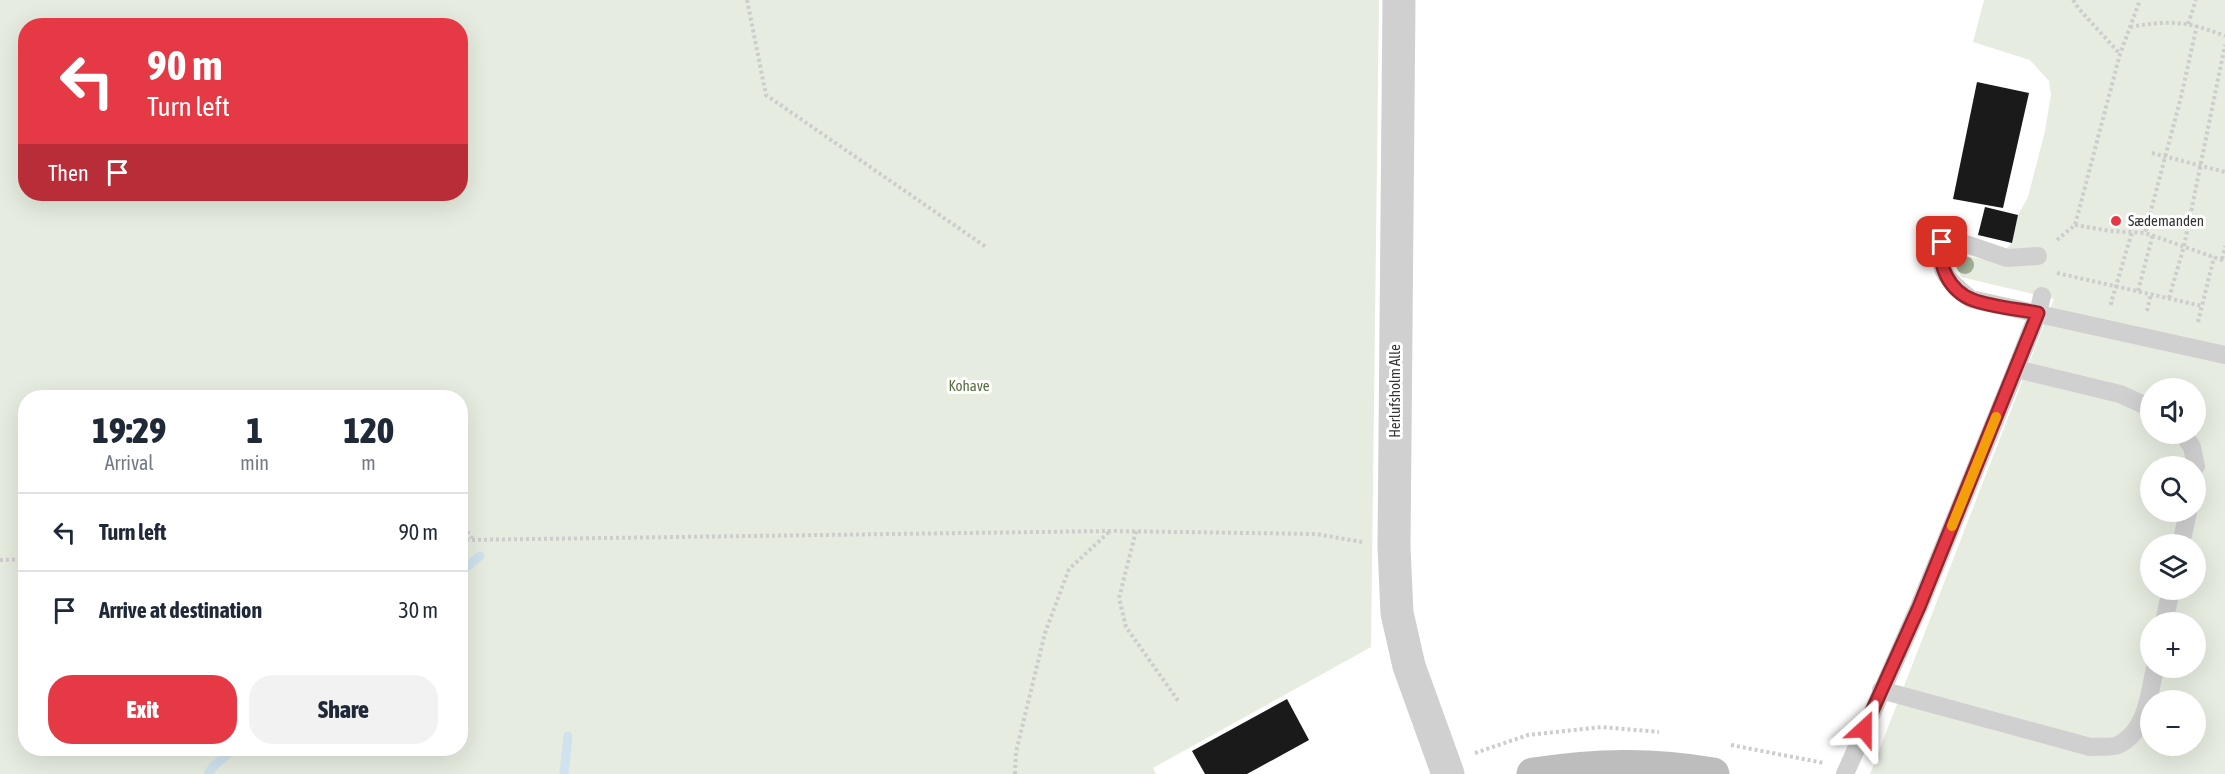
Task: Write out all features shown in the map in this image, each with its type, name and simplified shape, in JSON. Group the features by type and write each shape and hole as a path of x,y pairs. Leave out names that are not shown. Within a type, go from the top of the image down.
{"street":[{"name":"Herlufsholm Alle","path":"1399,0 1394,548 1397,613 1406,655 1448,774"},
{"path":"1533,774 1587,766 1669,767 1713,774"}],"lane":[{"path":"2038,256 2007,258 1957,241 1942,242 1939,255 1947,280 1971,299 2040,304 2225,355"},
{"path":"1845,774 1919,607 2016,369 2040,304"},
{"path":"2016,369 2120,394 2140,403"},
{"path":"1881,690 2090,747 2117,746 2135,731 2146,711 2153,678"}],"path":[{"path":"747,0 766,95 986,247"},
{"path":"2073,0 2120,54"},
{"path":"2140,0 2120,54 2075,225 2110,231 2153,234 2223,260 2225,246"},
{"path":"2188,24 2196,0"},
{"path":"2129,27 2162,22 2188,24 2197,25 2225,36"},
{"path":"2145,233 2197,25"},
{"path":"2169,298 2184,246 2225,45"},
{"path":"2152,153 2225,172"},
{"path":"2111,303 2132,232"},
{"path":"2138,291 2153,234"},
{"path":"2198,322 2214,257"},
{"path":"2056,273 2202,306"},
{"path":"2147,311 2151,294"},
{"path":"1015,774 1016,752 1045,633 1069,569 1110,531"},
{"path":"1136,531 1119,598 1126,627 1179,702"},
{"path":"468,539 1136,531 1316,534 1394,548"},
{"path":"468,533 472,539"},
{"path":"0,560 18,559"}],"green space":[{"name":"Kohave","path":"0,0 1379,0 1371,647 1153,768 1156,774 0,774"},
{"path":"1984,0 2225,0 2225,774 1870,774 2054,299 1961,277 1956,262 1969,257 1997,261 2012,242 2018,215 2028,197 2045,131 2051,95 2049,81 2030,60 1973,42"}],"building":[{"path":"1977,82 2029,93 2003,208 1953,199"},
{"path":"1985,207 2018,215 2012,243 1978,235"},
{"path":"1287,699 1309,740 1247,774 1205,774 1192,751"}],"waterway":[{"path":"468,566 480,556"},
{"path":"564,774 568,736"},
{"path":"208,774 225,756"}],"slow traffic":[{"path":"1952,526 1996,417"}],"place":[{"name":"Sædemanden","path":"2116,221"}],"route":[{"path":"1864,729 1919,607 2038,313 1971,299 1947,280 1939,255 1942,242"}]}
